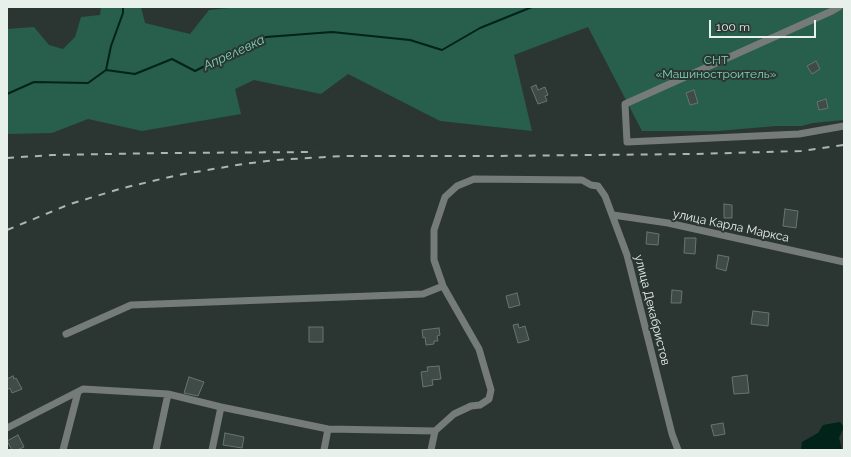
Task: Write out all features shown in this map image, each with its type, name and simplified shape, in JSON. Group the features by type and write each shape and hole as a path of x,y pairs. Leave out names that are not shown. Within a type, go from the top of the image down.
{"street":[{"path":"839,7 624,104 627,142 799,134 844,126"},
{"name":"улица Декабристов","path":"443,286 434,260 434,230 445,197 457,186 474,179 582,180 601,188 613,215 627,255 672,434 678,450"},
{"name":"улица Карла Маркса","path":"613,215 668,223 844,262"},
{"path":"66,334 131,305 424,294 443,286 479,349 491,390 489,399 454,414 434,431 431,450"},
{"path":"7,428 83,389 168,394 328,430 434,431"},
{"path":"63,450 78,392"},
{"path":"156,450 168,394"},
{"path":"212,450 221,407"},
{"path":"324,450 328,430"}],"green space":[{"name":"СНТ «Машиностроитель»","path":"101,7 141,7 145,23 190,34 209,10 239,7 844,7 844,120 813,123 802,126 776,126 718,131 642,131 588,27 514,55 532,131 440,121 348,74 321,94 254,80 235,89 241,114 142,131 88,119 52,133 7,134 7,29 34,27 49,45 63,49 75,37 81,17 100,15"}],"shaded area":[{"path":"840,422 844,427 839,438 842,450 801,450 802,442 818,433 823,425"}],"building":[{"path":"816,61 820,69 812,74 807,66"},
{"path":"536,85 538,90 545,87 548,95 545,96 547,101 538,104 531,87"},
{"path":"694,90 698,103 690,105 686,93"},
{"path":"826,99 828,108 819,110 817,102"},
{"path":"724,204 732,205 732,218 724,218"},
{"path":"785,209 798,211 796,228 783,226"},
{"path":"647,232 659,234 658,245 646,244"},
{"path":"685,238 696,238 695,254 684,253"},
{"path":"718,255 729,257 726,271 716,268"},
{"path":"672,290 682,291 681,303 671,303"},
{"path":"517,293 520,305 509,308 506,296"},
{"path":"753,311 769,313 768,326 751,324"},
{"path":"518,324 519,328 525,326 529,340 518,343 513,325"},
{"path":"309,327 323,327 323,342 309,342"},
{"path":"439,328 440,335 437,336 438,341 434,341 434,344 426,345 422,330"},
{"path":"439,366 441,379 432,380 433,385 423,387 421,372 428,371 427,367"},
{"path":"747,375 749,393 734,394 732,377"},
{"path":"13,376 14,379 16,378 22,389 12,393 10,388 7,390 7,379"},
{"path":"189,377 204,382 198,396 184,393"},
{"path":"723,423 725,434 714,436 711,425"},
{"path":"225,433 244,437 242,448 223,445"},
{"path":"18,435 24,447 17,450 12,450 7,441"}],"waterway":[{"path":"106,70 111,46 123,13 123,7"},
{"name":"Апрелевка","path":"7,94 34,82 88,83 106,70 135,74 172,59 195,71 266,37 332,32 410,40 442,50 480,28 532,7"}],"railway":[{"path":"7,230 70,204 123,188 178,175 276,160 343,156 694,154 801,151 844,145"},
{"path":"7,158 52,155 315,152"}]}
